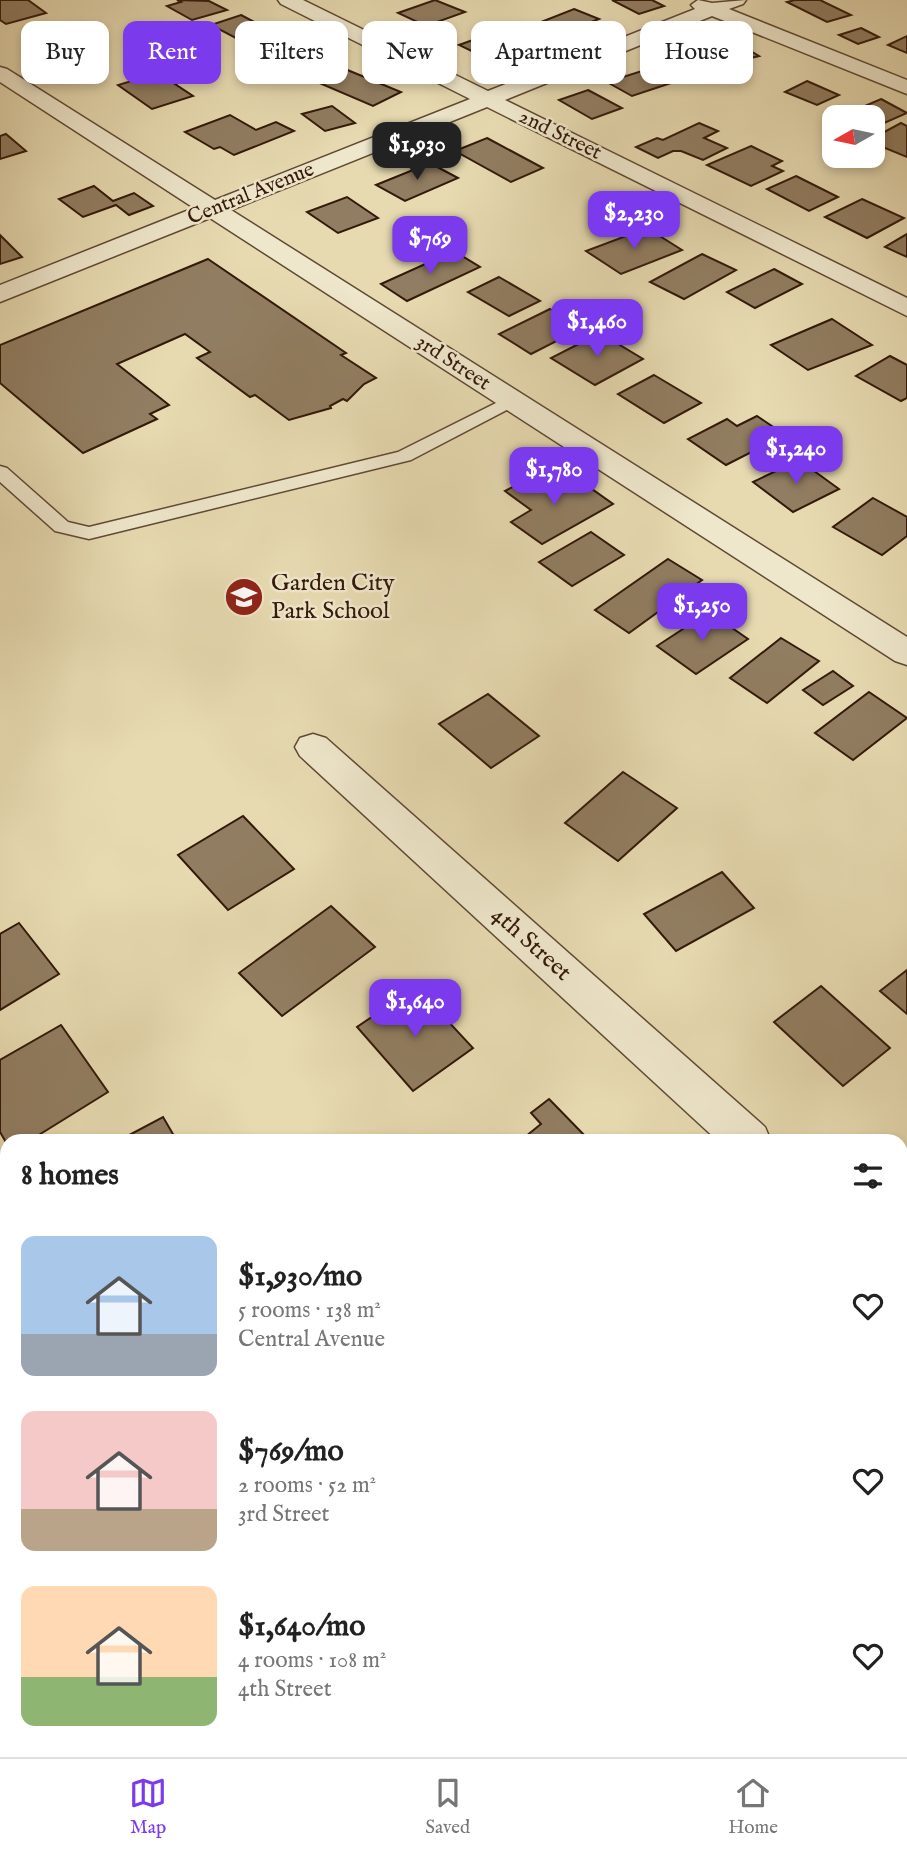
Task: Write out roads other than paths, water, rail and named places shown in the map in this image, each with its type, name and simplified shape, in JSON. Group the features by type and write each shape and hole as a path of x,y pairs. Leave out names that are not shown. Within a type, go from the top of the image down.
{"street":[{"name":"2nd Street","path":"288,0 907,308"},
{"path":"690,0 907,88"},
{"name":"Central Avenue","path":"0,294 736,0"},
{"name":"3rd Street","path":"0,72 907,653"},
{"name":"4th Street","path":"313,747 742,1134"}],"lane":[{"path":"0,472 62,527 89,533 404,456 512,400"}],"place":[{"name":"Garden City Park School","path":"244,597"}]}
